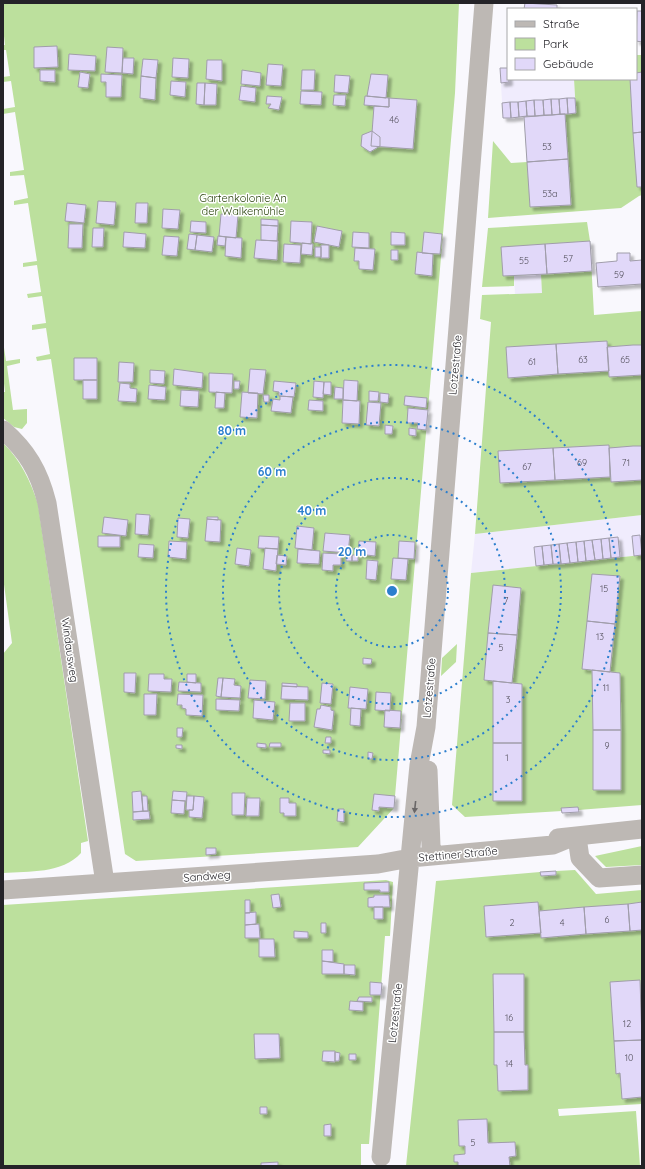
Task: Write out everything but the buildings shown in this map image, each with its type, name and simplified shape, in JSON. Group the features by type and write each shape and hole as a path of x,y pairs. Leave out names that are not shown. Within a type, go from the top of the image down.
{"street":[{"name":"Lotzestraße","path":"381,1157 419,766 426,726 484,3"},
{"name":"Windausweg","path":"3,430 24,450 41,483 49,516 105,883"},
{"name":"Lotzestraße","path":"426,726 433,851"},
{"name":"Stettiner Straße","path":"410,858 473,841 573,838 642,829"},
{"path":"573,838 580,858 599,878 642,875"},
{"name":"Sandweg","path":"3,890 378,864 410,858"}],"shaded area":[{"path":"500,68 507,68 507,80 574,80 576,113 503,118"},
{"path":"541,274 542,293 515,295 514,276"},
{"path":"642,515 642,555 471,573 475,534"}],"green space":[{"name":"Gartenkolonie An der Walkemühle","path":"3,3 459,3 455,93 394,808 358,847 136,861 125,854 51,359 37,361 36,357 50,354 46,328 32,330 32,325 46,323 42,296 28,298 27,294 41,292 37,265 23,267 23,263 37,261 28,203 14,205 14,201 28,198 24,175 10,176 10,172 24,170 15,112 3,114 3,109 15,107 11,81 3,82 3,77 10,76 6,50 3,50 3,45 5,45"},
{"path":"637,55 642,55 642,195 621,208 488,218 493,141 511,163 527,162 524,117 576,113 574,80 637,80"},
{"path":"587,222 590,241 594,315 642,311 642,515 475,534 491,322 480,319 482,295 542,293 541,274 514,276 514,286 482,287 488,228"},
{"path":"3,341 6,361 20,359 20,363 7,366 13,410 27,409 27,423 22,429 14,427 3,418 3,392 5,392 3,375"},
{"path":"3,443 20,464 32,487 38,504 88,841 81,843 81,853 64,865 45,870 3,873 3,654 12,643 3,577"},
{"path":"642,555 642,805 578,810 578,807 562,808 562,811 465,817 452,805 471,573"},
{"path":"457,644 456,662 441,676 442,658"},
{"path":"642,846 642,865 606,867 595,856"},
{"path":"575,870 596,894 642,890 642,1104 558,1109 559,1116 636,1111 640,1166 406,1166 436,881 540,872 541,876 556,875 556,871"},
{"path":"386,880 393,882 390,936 385,936 369,1144 361,1144 361,1166 3,1166 3,905"}]}
